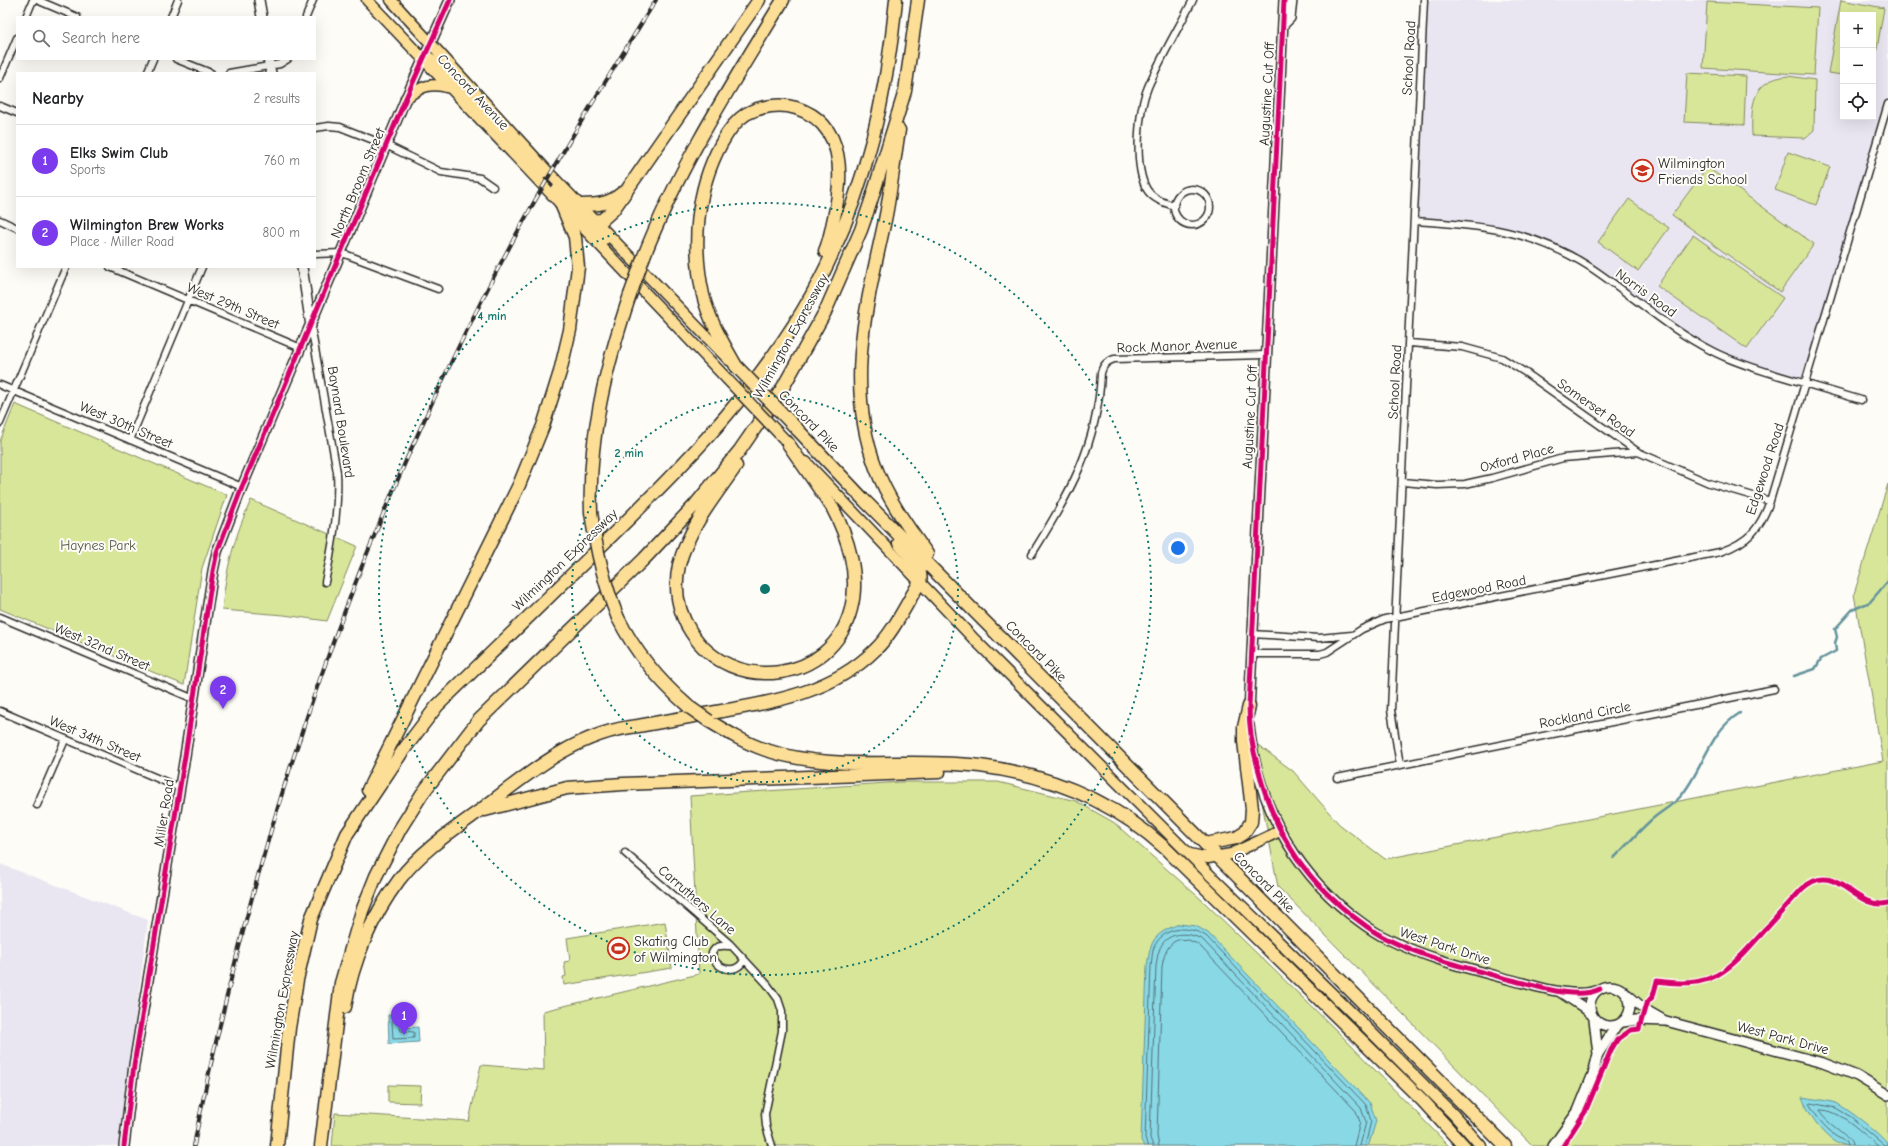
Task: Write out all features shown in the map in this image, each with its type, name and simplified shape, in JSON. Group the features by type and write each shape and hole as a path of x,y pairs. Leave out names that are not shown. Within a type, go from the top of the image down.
{"highway":[{"path":"591,221 602,220 613,210 759,0"},
{"path":"783,0 692,151 660,216 630,295 611,355 598,411 591,470 591,512 595,544 602,569 618,618 628,637 652,671 689,707 709,721 748,743 787,756 839,762 956,764 1007,770 1043,778 1091,796 1128,818 1152,836 1355,1034 1423,1101 1464,1146"},
{"name":"Wilmington Expressway","path":"277,1146 289,1028 302,957 311,919 347,834 402,752 438,706 684,464 722,422 768,364 810,296 832,252 854,196 874,131 882,96 890,56 896,0"},
{"name":"Wilmington Expressway","path":"321,1146 341,983 351,944 376,876 400,829 422,794 478,721 644,559 695,506 756,427 782,389 825,312 861,230 905,91 918,0"},
{"path":"905,91 885,218 872,279 863,332 859,384 864,425 876,468 882,482 905,523 948,583"},
{"path":"736,366 714,326 704,295 697,243 700,206 707,173 716,153 731,128 745,115 768,106 778,106 802,110 820,122 826,129 832,140 840,166 840,182 838,200 827,247 768,364"},
{"path":"581,205 600,205 614,199 637,176"},
{"path":"347,834 519,485 544,426 560,372 570,330 578,267 575,238 562,206"},
{"path":"786,442 832,507 838,518 853,567 853,597 851,608 844,627 832,644 819,656 798,668 785,672 769,674 753,673 735,669 718,660 709,653 693,635 687,626 679,604 677,586 679,566 690,538 719,490 763,429 810,338"},
{"name":"Concord Pike","path":"736,366 865,501 1505,1146"},
{"path":"324,1116 334,1085 347,998 358,957 378,912 400,879 427,851 551,757 586,740 620,728 776,701 821,686 853,667 875,650 891,630 920,582 921,577 917,567 865,501"},
{"path":"1205,844 1236,838 1244,832 1251,822 1252,809 1244,734 1249,706"},
{"path":"474,814 567,788 623,784 1007,770"}],"main road":[{"name":"Concord Avenue","path":"367,0 562,206"},
{"name":"Concord Avenue","path":"391,0 550,174"},
{"path":"423,59 430,58 440,65 591,221"},
{"path":"406,98 427,86 440,85 450,88"},
{"name":"Concord Pike","path":"550,174 581,205 591,221 662,289 736,366"},
{"path":"562,206 1011,677 1352,1013 1454,1115 1482,1146"},
{"path":"1190,854 1208,858 1231,854 1280,831"}],"street":[{"path":"26,16 33,0"},
{"path":"37,0 75,16"},
{"path":"171,16 178,0"},
{"path":"259,0 262,16"},
{"path":"306,16 313,0"},
{"name":"North Broom Street","path":"242,487 342,253 406,98 450,0"},
{"path":"1174,206 1156,199 1146,189 1140,172 1138,152 1140,120 1148,88 1193,0"},
{"name":"Augustine Cut Off","path":"1280,831 1262,785 1252,745 1249,725 1249,706 1251,634 1284,0"},
{"path":"1283,25 1290,18 1292,0"},
{"name":"School Road","path":"1400,765 1391,710 1403,482 1424,0"},
{"path":"0,78 16,40"},
{"path":"147,72 153,60"},
{"path":"178,60 208,72"},
{"path":"235,72 280,64 286,60"},
{"name":"Edgewood Road","path":"1251,654 1320,654 1327,652 1374,623 1720,552 1732,548 1750,537 1762,522 1770,501 1888,104"},
{"path":"0,106 16,113"},
{"path":"316,128 334,126 386,145 441,172 480,178 492,187"},
{"path":"1191,188 1203,192 1207,197 1210,206 1208,214 1204,220 1191,225 1180,220 1174,212 1174,206 1176,198 1180,193 1191,188"},
{"path":"0,220 16,228"},
{"name":"Norris Road","path":"1414,221 1497,229 1528,237 1554,248 1591,268 1710,351 1748,367 1861,400"},
{"path":"316,254 342,253 438,289"},
{"path":"0,423 66,268"},
{"name":"West 29th Street","path":"112,268 301,348"},
{"path":"130,440 202,268"},
{"name":"Baynard Boulevard","path":"302,268 338,485 335,535 325,582"},
{"name":"Somerset Road","path":"1409,343 1462,347 1502,358 1526,373 1638,452 1709,482 1770,501"},
{"name":"Rock Manor Avenue","path":"1032,554 1064,502 1076,478 1094,427 1101,373 1103,366 1107,362 1114,359 1265,355"},
{"name":"West 30th Street","path":"0,385 242,487"},
{"name":"Oxford Place","path":"1403,482 1437,485 1465,484 1563,458 1638,452"},
{"name":"Miller Road","path":"124,1146 134,1065 180,788 215,561 223,533 242,487"},
{"name":"West 32nd Street","path":"1,618 194,699"},
{"name":"Edgewood Road","path":"1251,634 1319,638 1354,635"},
{"name":"Rockland Circle","path":"1337,778 1774,689"},
{"name":"West 34th Street","path":"0,711 180,788"},
{"path":"37,805 65,740"},
{"name":"West Park Drive","path":"1280,831 1305,870 1317,883 1346,910 1386,939 1452,964 1559,992 1586,993 1600,989"},
{"name":"Carruthers Lane","path":"625,854 731,946 775,994 782,1011 782,1031 765,1114 766,1126 772,1146"},
{"path":"731,946 719,946 715,948 712,953 715,962 722,968 732,969 741,965 744,960"},
{"path":"1553,1146 1578,1111 1593,1074 1598,1054 1591,1001 1600,989 1612,986 1620,988 1626,993 1630,1002 1631,1008 1629,1015 1620,1024 1598,1054"},
{"name":"West Park Drive","path":"1559,992 1583,1007 1593,1017"},
{"name":"West Park Drive","path":"1626,993 1644,1009 1666,1021"},
{"path":"1593,1017 1603,1025 1620,1024"},
{"name":"West Park Drive","path":"1620,1024 1636,1020 1666,1021 1835,1066 1857,1076 1888,1095"}],"shaded area":[{"name":"Wilmington Friends School","path":"1424,0 1888,0 1888,104 1804,383 1710,351 1578,260 1510,232 1415,221"},
{"path":"0,864 148,920 119,1146 0,1146"}],"green space":[{"path":"1841,0 1884,8 1876,55 1876,12 1840,12 1840,75 1828,73"},
{"path":"1707,2 1818,8 1814,75 1703,68"},
{"path":"1687,73 1746,76 1744,125 1684,122"},
{"path":"1788,76 1815,80 1814,130 1805,138 1752,136 1753,105 1760,89 1776,78"},
{"path":"1788,152 1830,167 1816,205 1775,190"},
{"path":"1707,167 1814,244 1780,292 1672,215"},
{"path":"1629,199 1669,228 1638,271 1598,242"},
{"path":"1693,235 1783,298 1747,349 1657,286"},
{"name":"Haynes Park","path":"15,404 227,495 202,568 184,685 0,609 0,441"},
{"path":"1888,484 1888,1146 1533,1146 1278,887 1250,739 1293,771 1339,824 1385,859 1883,761 1854,594"},
{"path":"251,500 357,546 327,621 284,615 222,610 228,567 235,540"},
{"path":"902,782 998,782 1076,801 1113,822 1203,901 1338,1032 1449,1146 332,1146 335,1113 469,1121 481,1065 544,1070 543,1011 699,974 690,796"},
{"name":"Skating Club of Wilmington","path":"665,922 672,968 564,985 563,977 566,976 564,962 570,961 567,938"},
{"path":"388,1085 421,1086 420,1103 388,1102"}],"water":[{"path":"1179,924 1196,926 1208,933 1370,1103 1376,1121 1369,1144 1367,1146 1144,1146 1141,1140 1147,966 1150,949 1155,939 1164,931"},
{"path":"388,1015 402,1015 403,1028 418,1027 419,1042 389,1044"},
{"path":"1802,1097 1836,1103 1856,1116 1881,1136 1888,1146 1847,1146 1839,1143 1832,1139 1819,1127 1809,1112"}],"waterway":[{"path":"1794,676 1815,669 1821,659 1836,651 1835,643 1837,637 1835,629 1852,610 1870,602 1888,581"},
{"path":"1614,858 1649,822 1680,797 1695,776 1720,730 1740,713"}],"railway":[{"path":"194,1146 218,1031 258,876 312,702 342,617 411,449 489,286 528,213 570,141 656,0"}],"cycle path":[{"path":"124,1146 134,1065 217,552 242,487 406,98 450,0"},
{"path":"1284,0 1249,706 1253,745 1264,790 1281,831 1303,867 1333,899 1377,934 1416,952 1462,967 1554,991 1579,993 1600,989"},
{"path":"1563,1146 1585,1112 1611,1050 1617,1040 1631,1030 1639,1029 1646,1004 1653,996 1657,981 1689,983 1713,977 1723,971 1744,953 1802,889 1814,881 1825,879 1845,887 1865,900 1876,904 1888,903"}],"place":[{"name":"Wilmington Friends School","path":"1642,171"},
{"name":"Wilmington Brew Works","path":"223,709"},
{"name":"Skating Club of Wilmington","path":"619,949"},
{"name":"Elks Swim Club","path":"404,1035"}]}
